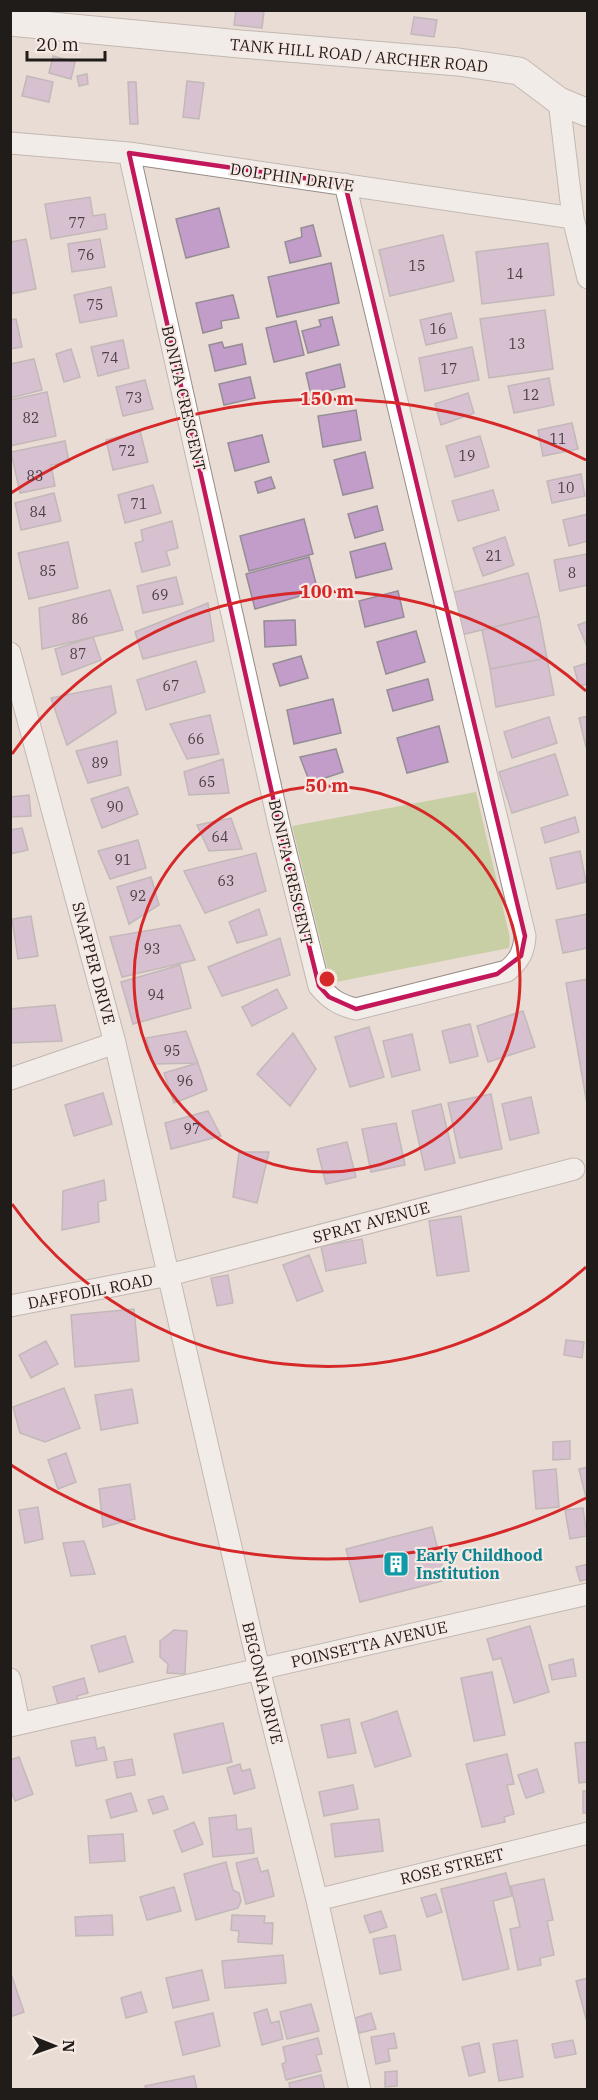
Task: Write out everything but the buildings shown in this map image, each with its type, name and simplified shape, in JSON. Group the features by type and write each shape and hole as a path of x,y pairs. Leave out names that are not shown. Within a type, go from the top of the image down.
{"street":[{"name":"TANK HILL ROAD / ARCHER ROAD","path":"10,22 458,62 519,70 559,102 588,113"},
{"path":"559,102 573,218 588,278"},
{"name":"DOLPHIN DRIVE","path":"10,143 129,153 573,218"},
{"name":"BONITA CRESCENT","path":"129,153 278,818 318,986 329,998 341,1005 356,1009 507,971 521,956 525,936 345,184"},
{"name":"SNAPPER DRIVE","path":"10,653 17,704 115,1043 169,1275"},
{"path":"10,1079 115,1043"},
{"name":"SPRAT AVENUE","path":"169,1275 574,1169"},
{"name":"DAFFODIL ROAD","path":"10,1306 169,1275"},
{"name":"BEGONIA DRIVE","path":"169,1275 259,1669 317,1900 360,2090"},
{"name":"POINSETTA AVENUE","path":"15,1724 588,1594"},
{"path":"10,1679 15,1724"},
{"name":"ROSE STREET","path":"317,1900 588,1833"}],"highlighted area":[{"path":"129,153 345,184 525,936 521,956 497,974 356,1009 329,997 319,986 280,829"}],"green space":[{"path":"476,792 510,938 509,948 331,983 292,826"}],"place":[{"name":"Early Childhood Institution","path":"396,1564"}]}
